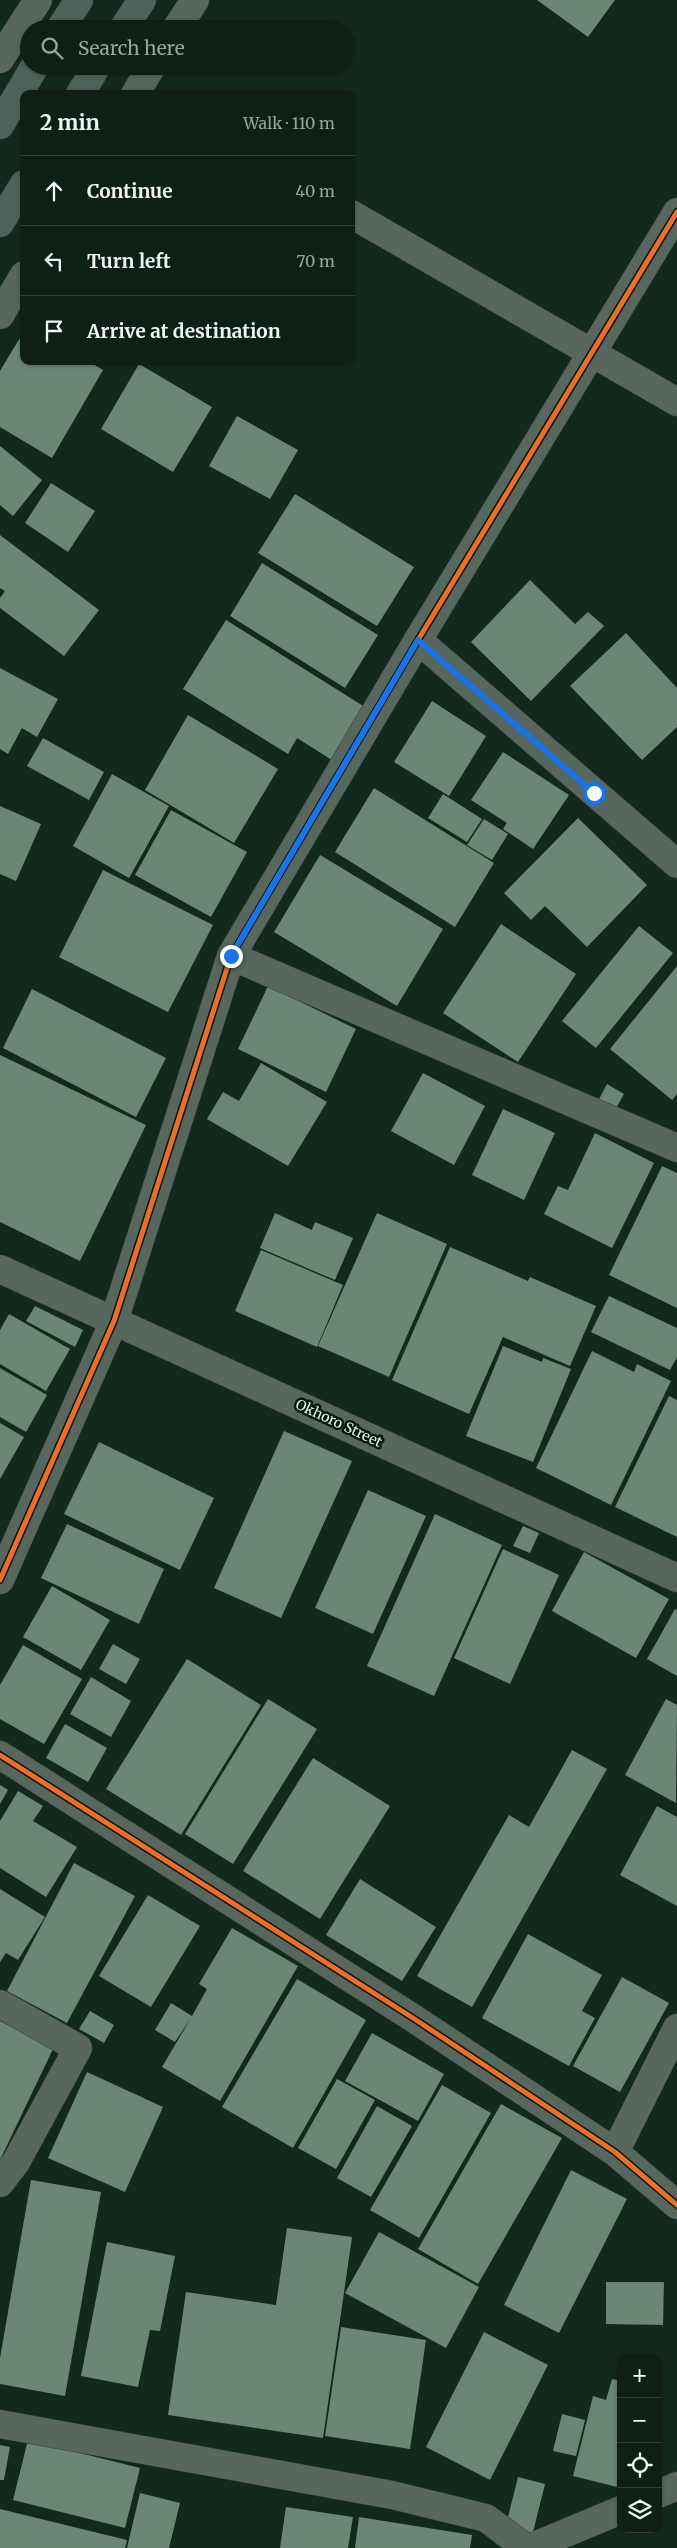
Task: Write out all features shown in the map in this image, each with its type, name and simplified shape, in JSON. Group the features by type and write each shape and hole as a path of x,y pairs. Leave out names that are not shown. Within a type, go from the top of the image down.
{"highway":[{"path":"66,20 79,0"},
{"path":"129,20 142,0"},
{"path":"21,90 30,75"},
{"path":"82,90 92,75"},
{"path":"0,125 20,91"},
{"path":"0,223 20,190"}],"street":[{"path":"25,20 38,0"},
{"path":"182,20 195,0"},
{"path":"0,59 20,28"},
{"path":"140,90 148,75"},
{"path":"0,1580 114,1321 231,956 418,640 593,355 677,212"},
{"path":"355,216 677,402"},
{"path":"0,315 20,282"},
{"path":"418,640 677,864"},
{"path":"231,956 677,1148"},
{"name":"Okhoro Street","path":"0,1269 677,1578"},
{"path":"0,1754 413,2018 615,2152 677,2205"},
{"path":"0,2004 78,2048 16,2162 0,2183"},
{"path":"615,2152 677,2028"},
{"path":"0,2424 392,2495 486,2518 528,2548 617,2512"},
{"path":"662,2492 677,2486"}],"building":[{"path":"537,0 615,0 588,37"},
{"path":"20,338 20,365 95,365 103,370 52,458 0,427 0,371"},
{"path":"138,365 212,407 173,472 101,429"},
{"path":"237,416 298,450 270,499 209,466"},
{"path":"0,446 42,480 13,516 0,505"},
{"path":"51,483 95,511 68,552 25,523"},
{"path":"295,494 414,567 377,626 258,553"},
{"path":"0,535 99,610 64,656 0,608 0,598 5,591 0,588"},
{"path":"262,563 378,635 345,688 230,616"},
{"path":"530,580 575,624 588,612 604,626 531,701 471,642"},
{"path":"226,620 368,709 335,762 297,738 288,754 183,689"},
{"path":"626,633 677,688 677,727 642,760 570,686"},
{"path":"0,668 58,699 37,737 22,728 8,754 0,749"},
{"path":"432,701 486,736 449,796 394,762"},
{"path":"188,715 278,769 234,843 145,790"},
{"path":"43,738 104,772 89,800 27,766"},
{"path":"503,752 569,795 533,849 503,829 507,823 471,800"},
{"path":"112,774 169,806 129,878 73,846"},
{"path":"374,788 494,863 455,927 335,852"},
{"path":"443,794 482,819 467,842 428,818"},
{"path":"0,806 41,824 16,881 0,874"},
{"path":"171,810 247,852 211,917 135,875"},
{"path":"578,818 647,885 587,947 545,906 531,920 504,893"},
{"path":"484,819 508,834 492,860 467,845"},
{"path":"320,855 443,929 397,1006 274,932"},
{"path":"103,870 213,925 168,1012 59,957"},
{"path":"501,924 576,974 518,1062 443,1013"},
{"path":"639,926 673,953 596,1048 562,1021"},
{"path":"677,966 677,1094 672,1100 610,1049"},
{"path":"268,986 356,1029 326,1092 238,1049"},
{"path":"32,989 166,1058 136,1117 3,1048"},
{"path":"0,1055 146,1125 80,1261 0,1222"},
{"path":"261,1063 327,1102 288,1166 207,1119 223,1092 239,1101"},
{"path":"423,1073 485,1106 454,1165 391,1131"},
{"path":"607,1084 624,1094 615,1110 598,1101"},
{"path":"503,1109 555,1133 524,1200 472,1175"},
{"path":"595,1133 654,1163 612,1248 544,1214 558,1186 568,1190"},
{"path":"662,1166 677,1173 677,1308 609,1275"},
{"path":"275,1213 312,1230 315,1222 353,1238 335,1280 260,1248"},
{"path":"377,1213 447,1244 389,1377 318,1346"},
{"path":"450,1247 528,1281 530,1277 596,1306 570,1366 503,1337 469,1414 392,1380"},
{"path":"261,1250 343,1285 317,1347 235,1311"},
{"path":"609,1296 677,1328 677,1357 670,1370 591,1332"},
{"path":"35,1306 83,1330 75,1347 26,1321"},
{"path":"9,1314 70,1349 46,1391 0,1364 0,1330"},
{"path":"503,1346 542,1362 543,1358 571,1369 533,1462 466,1436"},
{"path":"592,1351 634,1372 637,1364 671,1381 611,1505 536,1468"},
{"path":"0,1368 47,1395 26,1432 0,1417"},
{"path":"669,1396 677,1400 677,1537 615,1507"},
{"path":"0,1423 24,1437 0,1479"},
{"path":"284,1431 352,1461 281,1618 214,1588"},
{"path":"99,1442 214,1498 180,1570 64,1514"},
{"path":"368,1490 426,1516 373,1634 315,1608"},
{"path":"435,1514 502,1545 434,1696 367,1666"},
{"path":"67,1524 164,1569 139,1624 41,1578"},
{"path":"523,1526 539,1533 530,1553 513,1546"},
{"path":"503,1549 559,1575 510,1684 454,1658"},
{"path":"584,1552 669,1599 636,1658 552,1611"},
{"path":"52,1586 110,1620 81,1670 23,1637"},
{"path":"675,1609 677,1610 677,1676 647,1659"},
{"path":"113,1644 140,1659 126,1684 99,1669"},
{"path":"23,1645 82,1679 44,1744 0,1719 0,1685"},
{"path":"187,1659 261,1705 181,1835 106,1789"},
{"path":"91,1677 131,1701 111,1737 70,1714"},
{"path":"268,1699 317,1729 233,1864 185,1834"},
{"path":"666,1699 677,1705 676,1803 625,1775"},
{"path":"65,1724 107,1748 88,1782 46,1758"},
{"path":"572,1750 607,1769 472,2007 417,1976 509,1815 529,1827"},
{"path":"313,1758 390,1806 320,1919 243,1871"},
{"path":"0,1785 8,1790 0,1804"},
{"path":"18,1791 43,1806 33,1821 77,1847 46,1897 0,1868 0,1821"},
{"path":"657,1806 677,1817 677,1906 620,1875"},
{"path":"74,1863 135,1896 67,2023 7,1991"},
{"path":"360,1879 436,1927 402,1981 326,1935"},
{"path":"0,1889 45,1917 18,1960 6,1953 0,1962"},
{"path":"148,1895 200,1926 151,2007 99,1976"},
{"path":"232,1928 298,1966 220,2101 162,2067 191,2018 175,2042 155,2030 171,2003 192,2016 207,1989 199,1984"},
{"path":"528,1934 602,1975 582,2011 595,2018 569,2066 482,2018"},
{"path":"622,1977 669,2003 620,2092 573,2066"},
{"path":"297,1979 366,2020 293,2148 222,2107"},
{"path":"90,2011 114,2025 104,2043 79,2029"},
{"path":"0,2021 54,2047 0,2160"},
{"path":"372,2033 444,2074 418,2121 345,2081"},
{"path":"87,2072 163,2107 125,2192 48,2158"},
{"path":"337,2079 375,2100 336,2169 298,2148"},
{"path":"442,2085 491,2113 419,2238 370,2210"},
{"path":"501,2104 562,2138 478,2284 418,2249"},
{"path":"377,2106 412,2126 371,2197 337,2178"},
{"path":"571,2170 627,2199 559,2333 504,2305"},
{"path":"31,2180 101,2192 65,2396 0,2384 0,2358"},
{"path":"287,2228 352,2237 323,2438 168,2415 186,2292 276,2305"},
{"path":"379,2232 479,2287 446,2348 345,2293"},
{"path":"107,2242 175,2256 160,2331 150,2330 138,2387 81,2376"},
{"path":"606,2282 664,2282 663,2325 606,2324"},
{"path":"341,2327 426,2340 410,2449 325,2436"},
{"path":"484,2332 548,2365 490,2480 426,2447"},
{"path":"612,2379 617,2380 617,2487 573,2476 593,2396 606,2400"},
{"path":"562,2414 585,2420 576,2456 553,2451"},
{"path":"28,2440 140,2468 125,2528 13,2500"},
{"path":"0,2445 10,2447 4,2480 0,2480"},
{"path":"518,2477 545,2484 532,2536 505,2529"},
{"path":"140,2493 180,2503 169,2548 127,2548"},
{"path":"286,2507 353,2517 348,2548 280,2548"},
{"path":"0,2509 127,2540 125,2548 0,2548"},
{"path":"359,2517 472,2535 470,2548 355,2548"}],"cycle path":[{"path":"0,1580 114,1321 231,956 418,640 677,212"},
{"path":"0,1755 413,2018 615,2152 677,2205"}],"route":[{"path":"231,956 418,640 594,793"}]}
